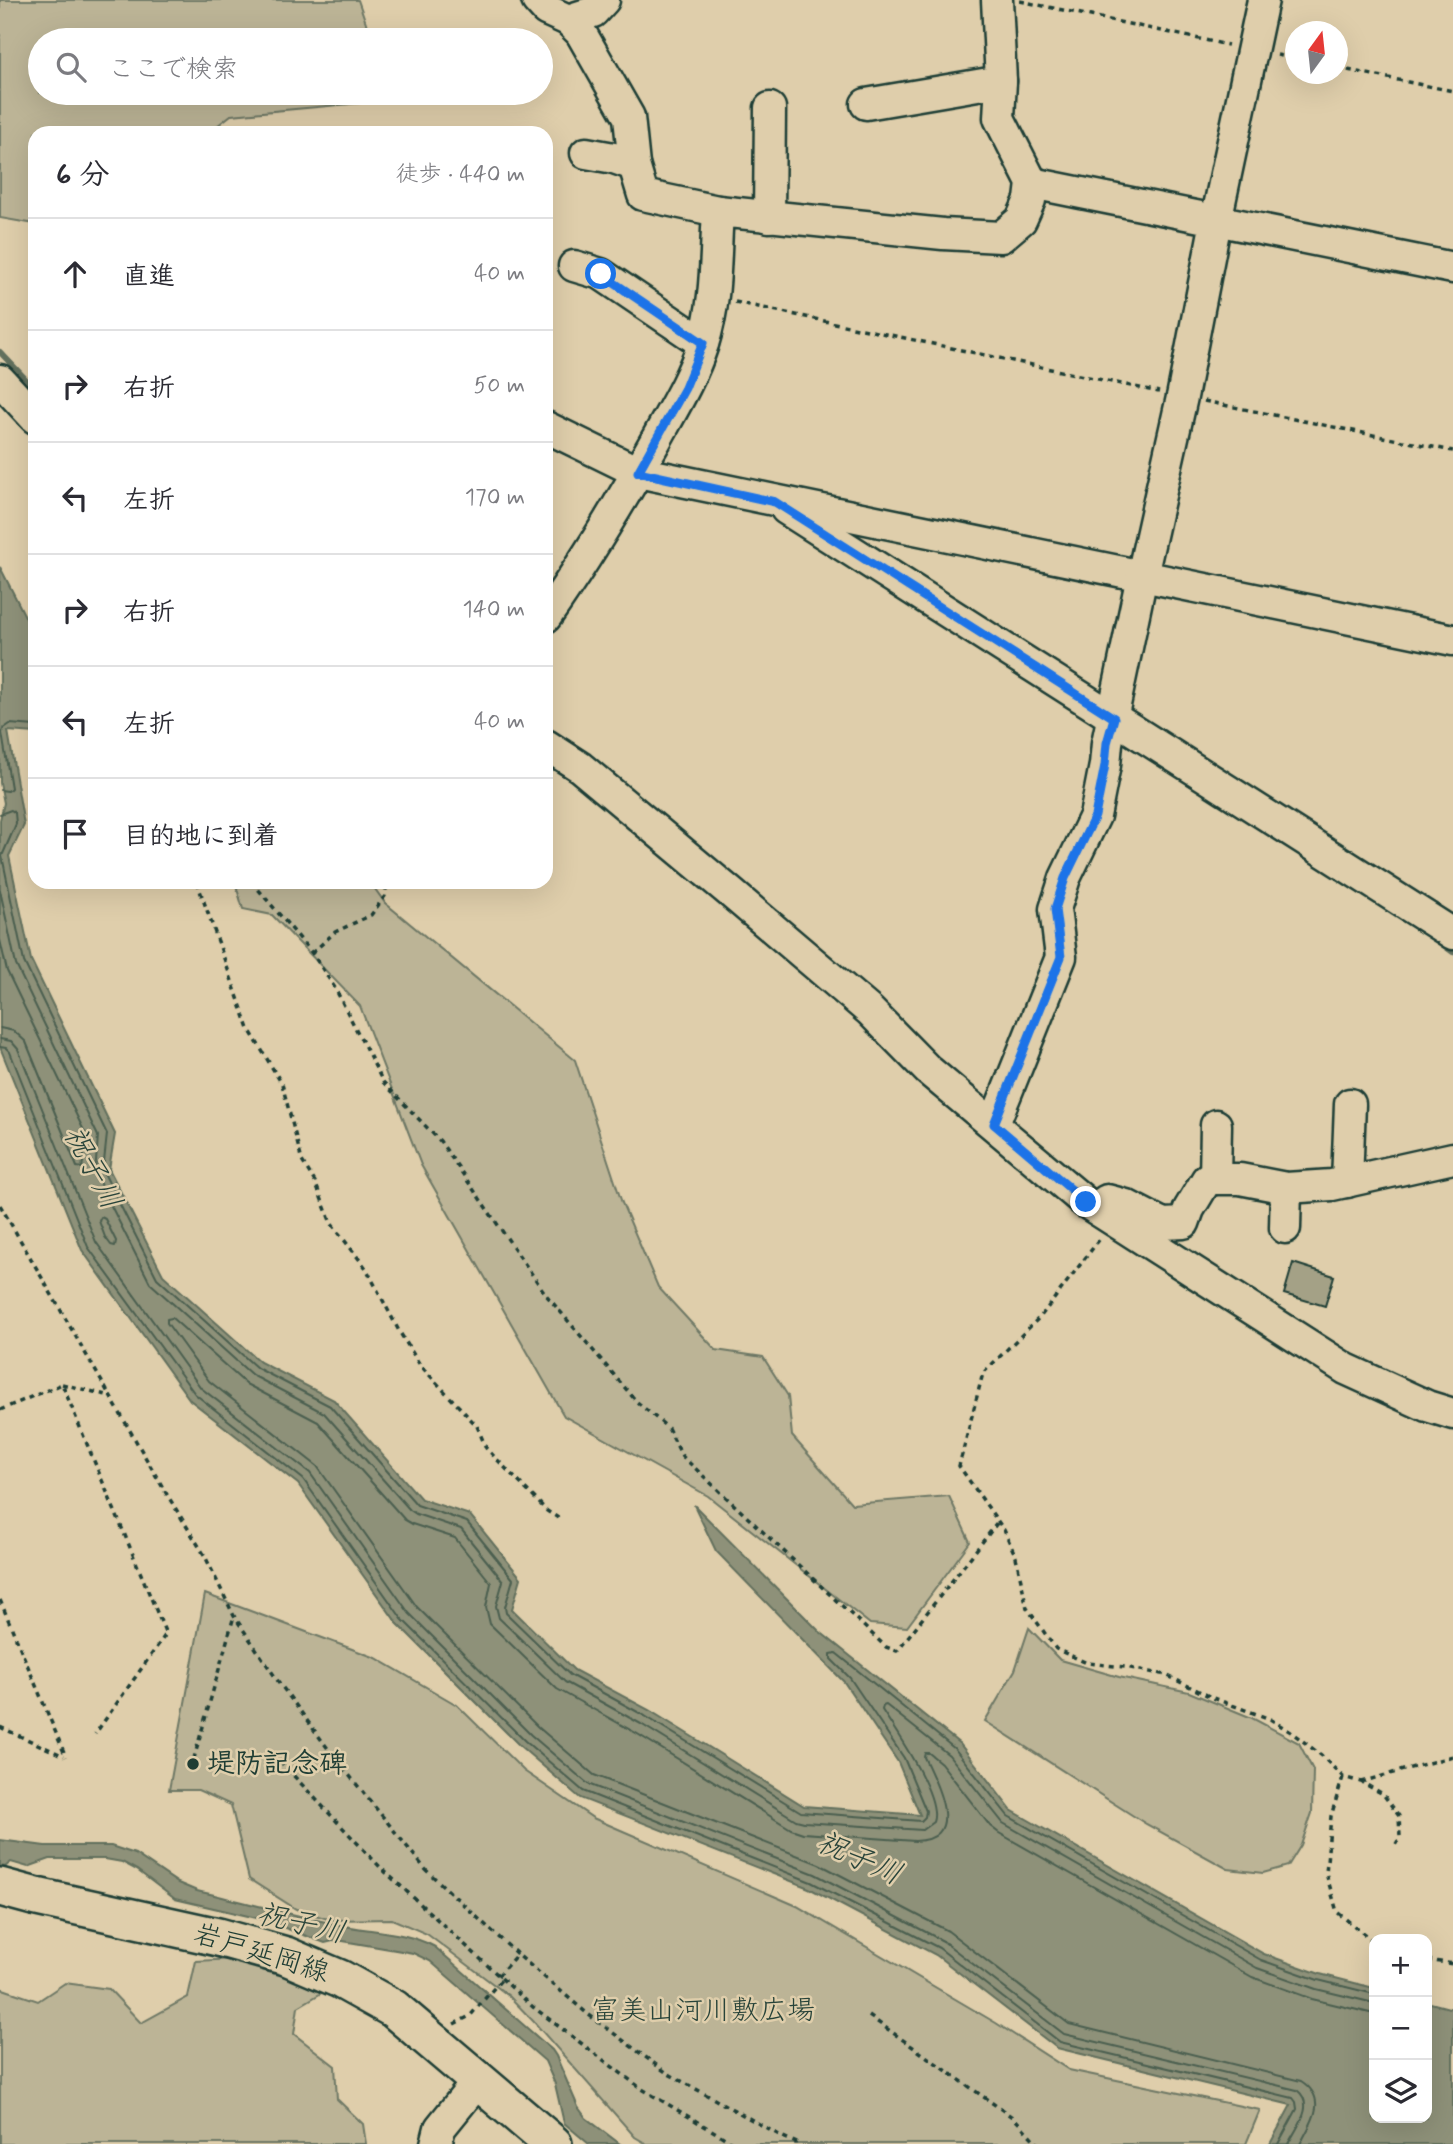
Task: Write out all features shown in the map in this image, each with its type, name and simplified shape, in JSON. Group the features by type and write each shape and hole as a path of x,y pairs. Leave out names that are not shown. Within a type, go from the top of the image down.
{"main road":[{"name":"岩戸延岡線","path":"0,1887 218,1937 286,1956 340,1979 394,2009 553,2144"}],"street":[{"path":"537,0 546,10 568,19 581,33 629,117 634,165 643,195 718,211 769,217 1001,237 1021,220 1030,200 1032,183 999,118 1001,81 997,0"},
{"path":"568,19 593,12 604,0"},
{"path":"994,1124 1061,957 1055,909 1065,878 1095,816 1107,743 1182,397 1263,0"},
{"path":"866,104 1001,81"},
{"path":"769,108 769,217"},
{"path":"586,153 634,165"},
{"path":"1032,183 1453,268"},
{"path":"553,607 638,472 685,388 703,343 713,298 718,211"},
{"path":"574,265 601,274 703,343"},
{"path":"0,380 28,410"},
{"path":"553,430 638,472 1453,640"},
{"path":"775,502 1453,934"},
{"path":"553,750 580,767 870,1011 928,1070 1086,1202 1346,1369 1427,1406 1453,1414"},
{"path":"1347,1182 1350,1104"},
{"path":"1215,1179 1216,1125"},
{"path":"1105,1213 1107,1200 1126,1205 1163,1224 1184,1223 1207,1179 1240,1178 1286,1188 1332,1185 1453,1158"},
{"path":"1285,1228 1286,1188"},
{"path":"436,2144 440,2128 478,2081"}],"path":[{"path":"1014,0 1252,50"},
{"path":"1348,70 1453,91"},
{"path":"713,298 1182,397 1453,450"},
{"path":"199,889 249,1029 282,1084 302,1160 315,1182 331,1223 366,1268 420,1365 477,1426 486,1448 547,1511 560,1519"},
{"path":"257,889 312,953 335,988 383,1082 440,1141 547,1296 637,1402 668,1428 682,1456 886,1647 897,1651 998,1522"},
{"path":"312,953 335,932 371,915 386,889"},
{"path":"0,1205 205,1556 234,1616 332,1755 426,1870 517,1954 589,2015 667,2073 799,2144"},
{"path":"1105,1213 1041,1316 984,1373 959,1466 998,1522 1016,1557 1027,1608 1056,1649 1087,1663 1166,1675 1213,1698 1270,1719 1301,1740 1343,1777 1361,1782 1383,1794 1399,1816 1400,1837 1396,1844"},
{"path":"0,1410 62,1384 110,1396"},
{"path":"62,1384 166,1634 95,1734"},
{"path":"0,1600 66,1757 0,1727"},
{"path":"191,1769 234,1616"},
{"path":"273,1754 381,1868 533,2007 642,2089 735,2144"},
{"path":"1361,1782 1453,1756"},
{"path":"1343,1777 1332,1816 1326,1872 1337,1912 1369,1938"},
{"path":"455,2024 470,2016 493,1991 517,1954"},
{"path":"1432,1961 1453,1964"},
{"path":"869,2016 1015,2119 1038,2144"}],"green space":[{"path":"0,0 358,0 368,28 28,28 28,105 339,105 231,115 217,126 28,126 28,223 0,218"},
{"path":"237,889 375,889 385,903 575,1060 622,1203 658,1287 716,1350 763,1357 788,1396 792,1436 852,1504 949,1496 970,1542 907,1627 870,1624 708,1496 564,1416 421,1165 360,1006 272,915 243,909"},
{"name":"富美山河川敷広場","path":"205,1594 376,1658 457,1705 524,1771 593,1818 797,1906 996,2023 1069,2070 1260,2110 1246,2144 647,2144 635,2137 509,1996 427,1934 392,1919 331,1920 296,1909 249,1879 231,1805 198,1790 169,1790"},
{"path":"1029,1628 1060,1660 1119,1677 1189,1692 1252,1718 1299,1743 1313,1770 1312,1813 1301,1845 1288,1866 1263,1873 1228,1869 1146,1824 985,1721 1015,1670"},
{"path":"235,1959 328,1989 298,2007 294,2034 335,2066 337,2099 363,2124 366,2144 0,2144 0,1988 38,2001 65,1983 109,1989 141,2023 188,1997 196,1961"}],"water":[{"name":"祝子川","path":"0,567 28,622 28,732 8,731 24,825 9,856 31,960 115,1134 109,1169 163,1275 260,1362 334,1400 421,1499 470,1515 521,1578 512,1609 574,1670 649,1710 804,1806 920,1815 898,1762 844,1682 716,1551 694,1505 819,1631 960,1744 1011,1810 1264,1954 1320,1974 1369,1987 1369,2123 1432,2123 1432,2003 1453,2009 1453,2144 1270,2144 1291,2105 1057,2048 936,1955 809,1888 580,1798 520,1746 397,1623 298,1484 190,1400 82,1250 0,1047 0,820 4,803 0,783"},
{"name":"祝子川","path":"0,1840 45,1846 111,1846 135,1854 178,1883 197,1891 340,1925 400,1935 435,1947 552,2050 578,2107 586,2118 620,2144 589,2144 564,2123 555,2084 545,2061 430,1961 413,1953 337,1940 325,1943 261,1919 175,1899 122,1862 105,1859 50,1859 28,1867 11,1862 5,1867 0,1866"}],"building":[{"path":"1293,1263 1334,1276 1325,1306 1284,1294"}],"waterway":[{"path":"0,352 28,382"},
{"path":"1442,944 1453,952"}],"place":[{"name":"堤防記念碑","path":"193,1764"}],"route":[{"path":"601,274 703,343 685,388 638,472 775,502 1114,718 1107,743 1095,816 1065,878 1055,909 1061,957 994,1124 1086,1202"}]}
